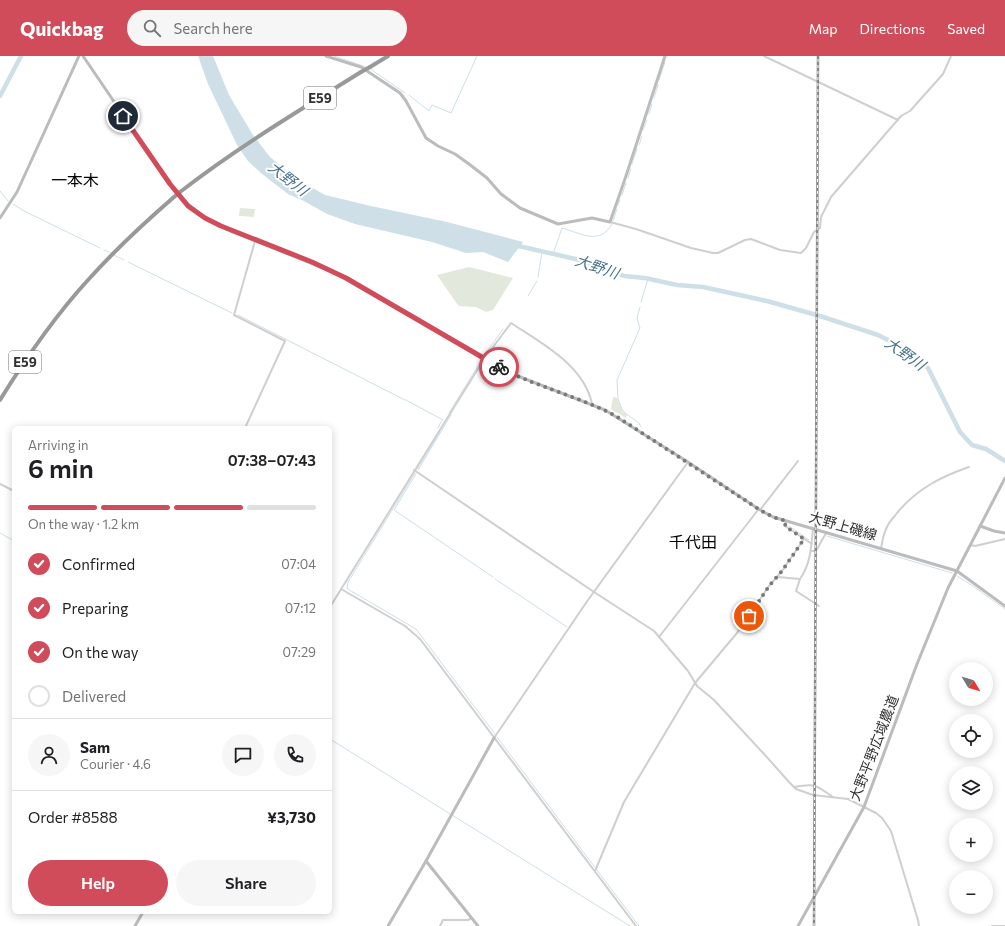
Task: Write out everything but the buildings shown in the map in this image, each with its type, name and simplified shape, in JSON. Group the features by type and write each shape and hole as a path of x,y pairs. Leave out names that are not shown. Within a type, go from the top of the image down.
{"highway":[{"name":"E59","path":"1,399 52,323 108,258 146,221 180,192 220,162 388,56"}],"street":[{"path":"0,218 17,192 79,56"},
{"name":"大野上磯線","path":"83,56 170,184 181,198 205,218 255,240 312,262 346,278 510,373 592,404 616,416 773,517 957,571 1005,606"},
{"path":"326,56 361,67 400,93 426,138 438,146 455,154 469,164 487,178 501,194 520,208 558,224 568,224 592,218 636,229 691,248 718,254 745,240 751,239 780,250 801,253 806,248 814,232 820,228 821,218 831,197 901,116 910,111 943,74 952,56"},
{"path":"610,222 665,56"},
{"path":"764,56 898,120"},
{"path":"247,426 285,341 234,315 255,240"},
{"path":"332,604 484,359 511,323 553,351 575,371 582,380 592,404"},
{"path":"659,637 798,461"},
{"path":"388,926 494,738 594,592 688,462"},
{"path":"881,549 888,523 910,498 950,473 969,467"},
{"path":"414,470 594,592 651,628 688,671 695,683 719,705 794,787 804,793 848,799 882,818 891,831 919,926"},
{"path":"957,571 1005,478"},
{"path":"0,484 12,490"},
{"path":"786,521 785,526 812,544"},
{"path":"980,526 1005,533"},
{"path":"812,529 812,544 808,565 800,579 796,591 819,606"},
{"path":"811,551 816,551 826,533"},
{"path":"596,869 624,802 695,683 737,633 769,586 778,577 804,539"},
{"path":"971,545 975,546 1005,539"},
{"name":"大野平野広域農道","path":"798,926 864,807 917,664 948,588 957,571"},
{"path":"778,577 800,579"},
{"path":"341,589 405,626 414,634 596,869 636,926"},
{"path":"794,787 811,784 833,797"},
{"path":"426,861 478,926"},
{"path":"135,926 143,914"},
{"path":"440,926 443,920 468,920 472,918"},
{"path":"992,926 1005,926"}],"shaded area":[{"path":"240,208 255,209 254,217 239,216"},
{"path":"469,267 513,278 493,310 486,312 476,307 459,306 437,275"},
{"path":"613,397 617,398 623,412 627,415 626,418 611,409"}],"water":[{"path":"198,56 213,56 229,95 253,135 270,157 297,179 325,195 447,222 523,242 508,262 483,252 466,253 432,242 355,224 327,214 288,194 248,161 237,145 208,84"}],"waterway":[{"path":"0,96 21,56"},
{"path":"334,56 366,67"},
{"path":"409,95 429,111 432,105 451,113 477,56"},
{"path":"659,80 665,62"},
{"path":"369,68 405,93"},
{"path":"654,98 658,85"},
{"path":"649,114 652,104"},
{"path":"643,130 647,120"},
{"path":"639,145 642,136"},
{"path":"632,164 637,149"},
{"path":"628,178 631,169"},
{"path":"622,195 626,183"},
{"path":"0,191 8,201"},
{"path":"618,205 620,200"},
{"path":"13,204 24,211 100,248"},
{"path":"613,221 617,209"},
{"path":"553,254 562,228 583,235 596,236 602,235 612,224"},
{"name":"大野川","path":"514,245 580,260 624,276 645,278 677,285 703,287 767,301 878,335 898,345 928,368 960,432 972,445 986,449 1005,461"},
{"path":"104,250 111,253"},
{"path":"538,277 542,252"},
{"path":"114,255 124,260"},
{"path":"128,262 232,313"},
{"path":"641,302 648,279"},
{"path":"528,296 537,281"},
{"path":"640,307 637,318 640,328 617,380 618,399 622,409 639,423 641,427"},
{"path":"238,315 405,400"},
{"path":"486,353 503,329"},
{"path":"449,413 481,361"},
{"path":"406,400 443,420 442,421"},
{"path":"418,470 451,415"},
{"path":"438,428 441,422"},
{"path":"417,469 440,432"},
{"path":"415,473 348,582 347,588 416,629 495,734"},
{"path":"416,474 394,510 493,577"},
{"path":"789,526 809,540"},
{"path":"0,533 12,540"},
{"path":"827,536 952,573"},
{"path":"957,576 1005,609"},
{"path":"495,579 567,627"},
{"path":"497,737 639,926"},
{"path":"332,740 630,926"}],"railway":[{"path":"814,926 818,56"}],"way so far":[{"path":"499,367 529,381 605,410 688,462 760,510 773,517 786,521 785,526 804,539 749,616"}],"district":[{"name":"一本木","path":"75,180"},
{"name":"千代田","path":"693,542"}],"route":[{"path":"123,116 181,198 188,206 205,218 221,226 312,262 346,278 499,367"}]}
